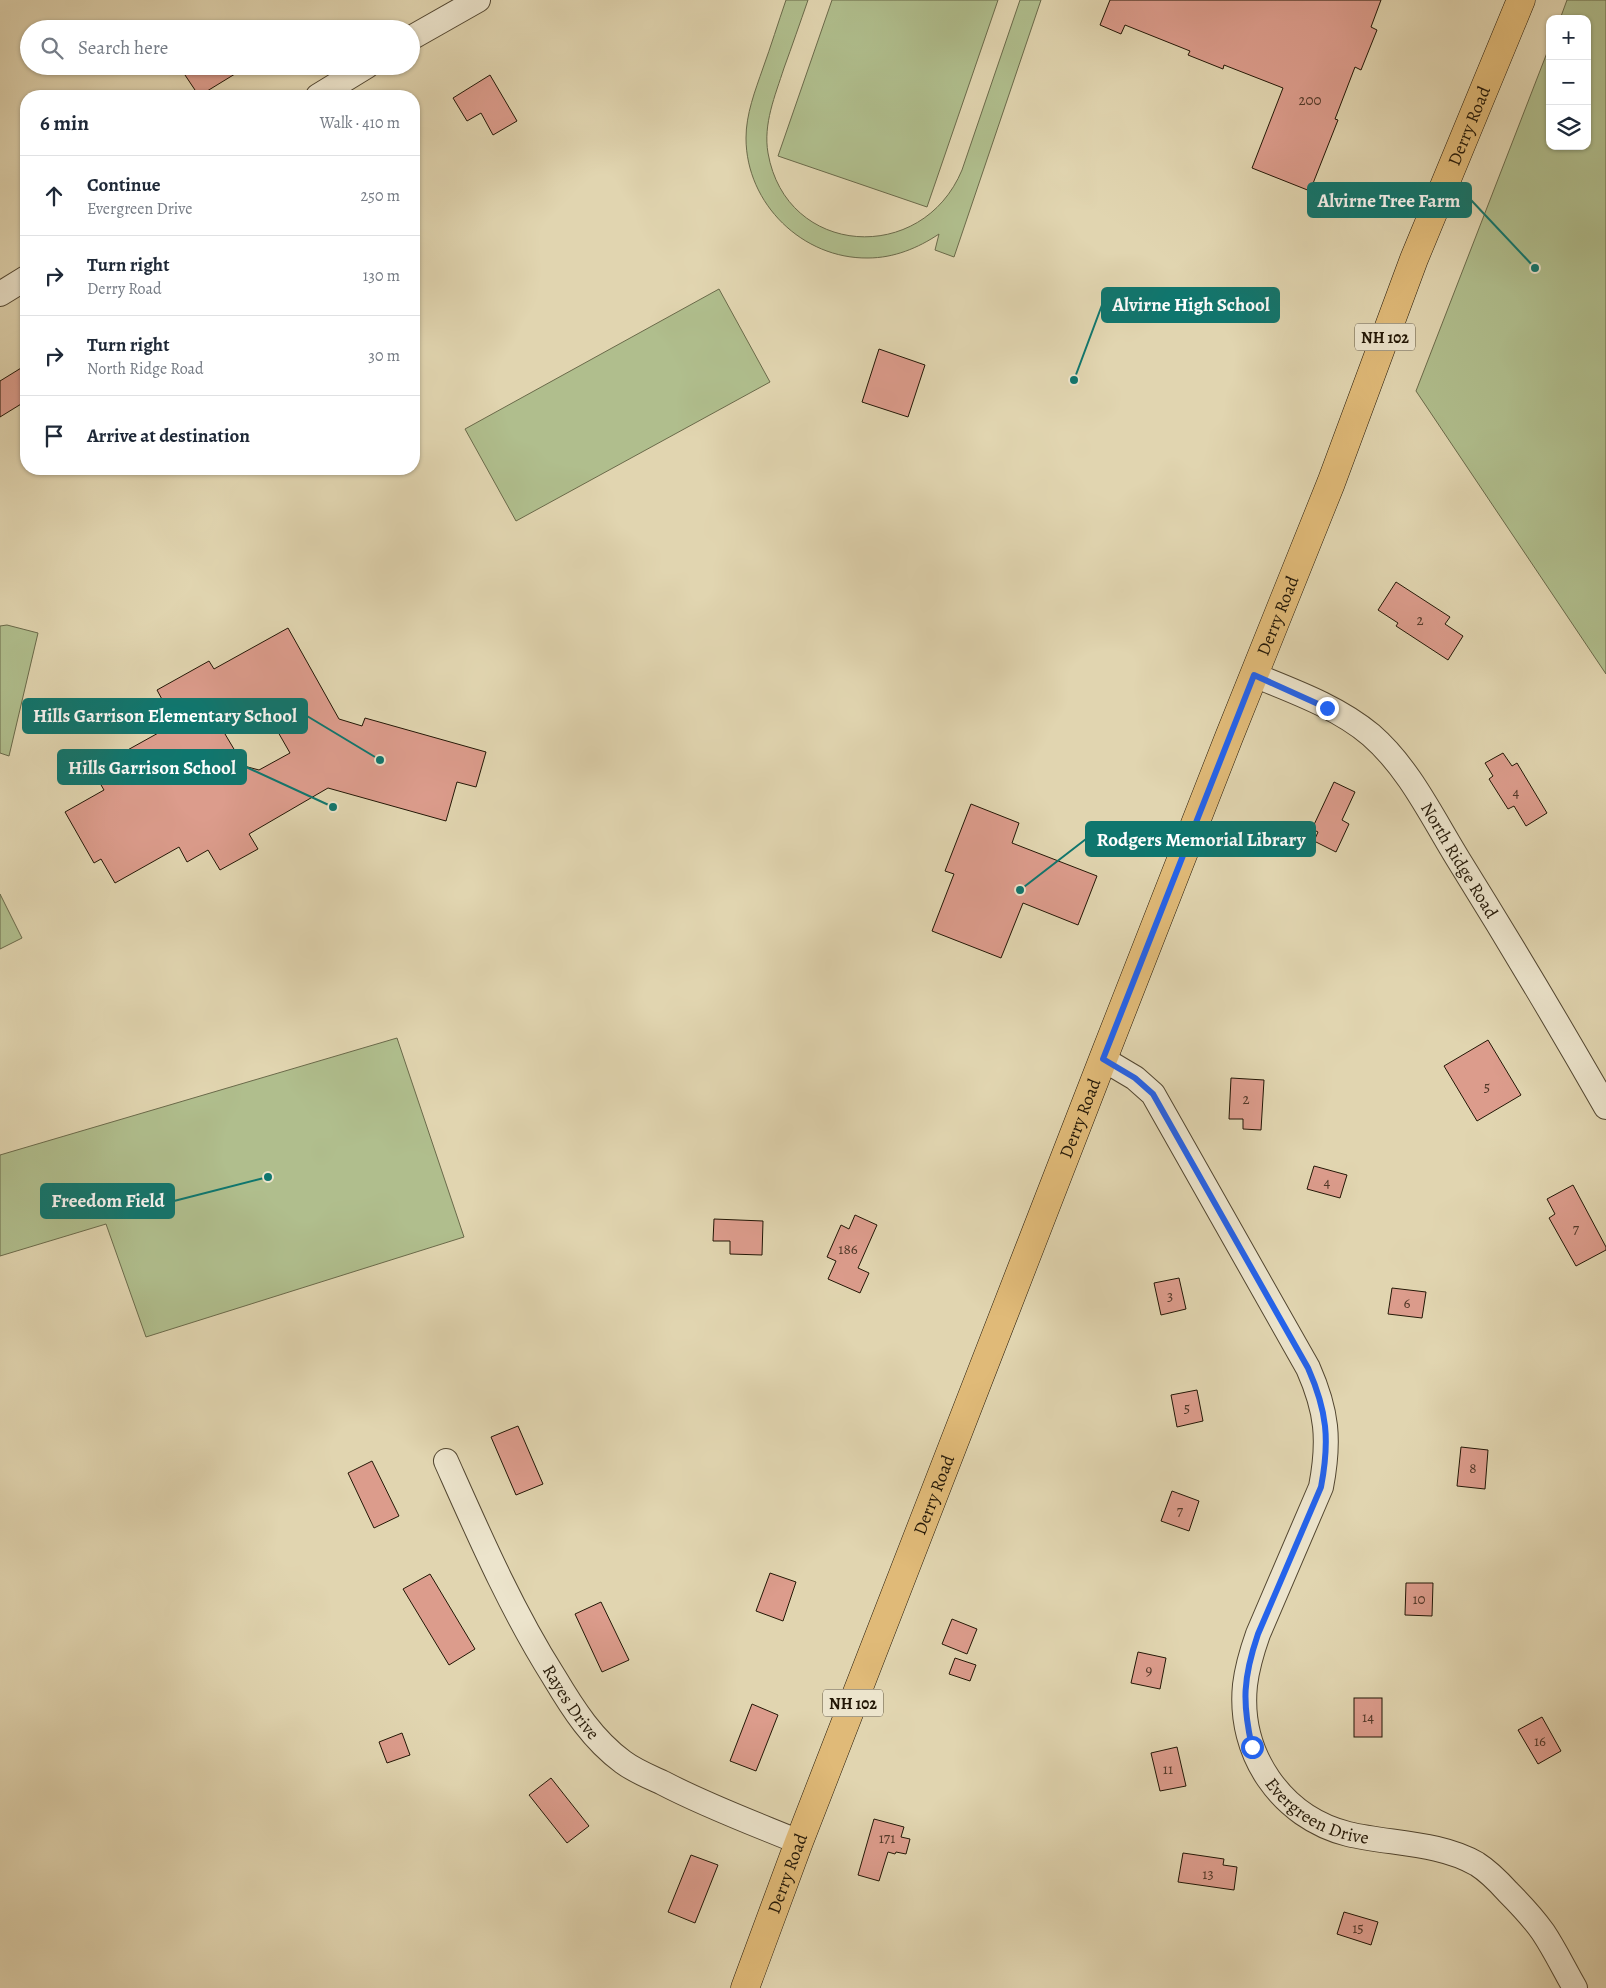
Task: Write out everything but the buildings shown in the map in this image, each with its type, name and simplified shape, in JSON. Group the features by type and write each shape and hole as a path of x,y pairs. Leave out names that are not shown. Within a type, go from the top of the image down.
{"main road":[{"name":"Derry Road","path":"745,1988 799,1842 1103,1059 1331,483 1414,260 1521,0"}],"street":[{"path":"420,33 478,0"},
{"path":"328,90 352,75"},
{"path":"0,294 20,282"},
{"name":"North Ridge Road","path":"1254,675 1352,721 1372,736 1404,771 1540,992 1606,1107"},
{"name":"Evergreen Drive","path":"1103,1059 1135,1078 1153,1094 1308,1368 1318,1390 1324,1416 1327,1439 1326,1462 1321,1487 1258,1634 1250,1659 1245,1686 1246,1717 1252,1747 1264,1775 1286,1801 1313,1819 1347,1834 1448,1852 1477,1864 1500,1884 1542,1931 1575,1988"},
{"name":"Rayes Drive","path":"446,1461 484,1547 535,1645 577,1714 606,1748 624,1763 646,1775 799,1842"}],"green space":[{"path":"786,0 808,0 768,121 768,153 780,188 800,213 827,229 857,236 888,234 917,222 943,201 962,170 1020,0 1041,0 954,257 935,250 939,234 923,244 896,254 878,258 844,256 822,249 801,238 783,223 767,205 756,185 749,162 746,129 754,94"},
{"path":"832,0 998,0 927,207 778,156"},
{"path":"1567,0 1606,0 1606,674 1416,391 1546,55 1546,150 1591,150 1591,15 1561,15"},
{"path":"719,289 770,382 516,521 465,429"},
{"path":"7,625 38,633 9,756 0,753 0,626"},
{"path":"0,894 22,938 0,949"},
{"path":"397,1038 464,1237 146,1337 106,1224 0,1256 0,1155"}],"place":[{"name":"Alvirne Tree Farm","path":"1535,268"},
{"name":"Alvirne High School","path":"1074,380"},
{"name":"Hills Garrison Elementary School","path":"380,760"},
{"name":"Hills Garrison School","path":"333,807"},
{"name":"Rodgers Memorial Library","path":"1020,890"},
{"name":"Freedom Field","path":"268,1177"}],"route":[{"path":"1252,1747 1246,1717 1245,1686 1250,1659 1258,1634 1321,1487 1326,1462 1327,1439 1324,1416 1318,1390 1308,1368 1153,1094 1135,1078 1103,1059 1254,675 1282,686 1327,708"}]}
